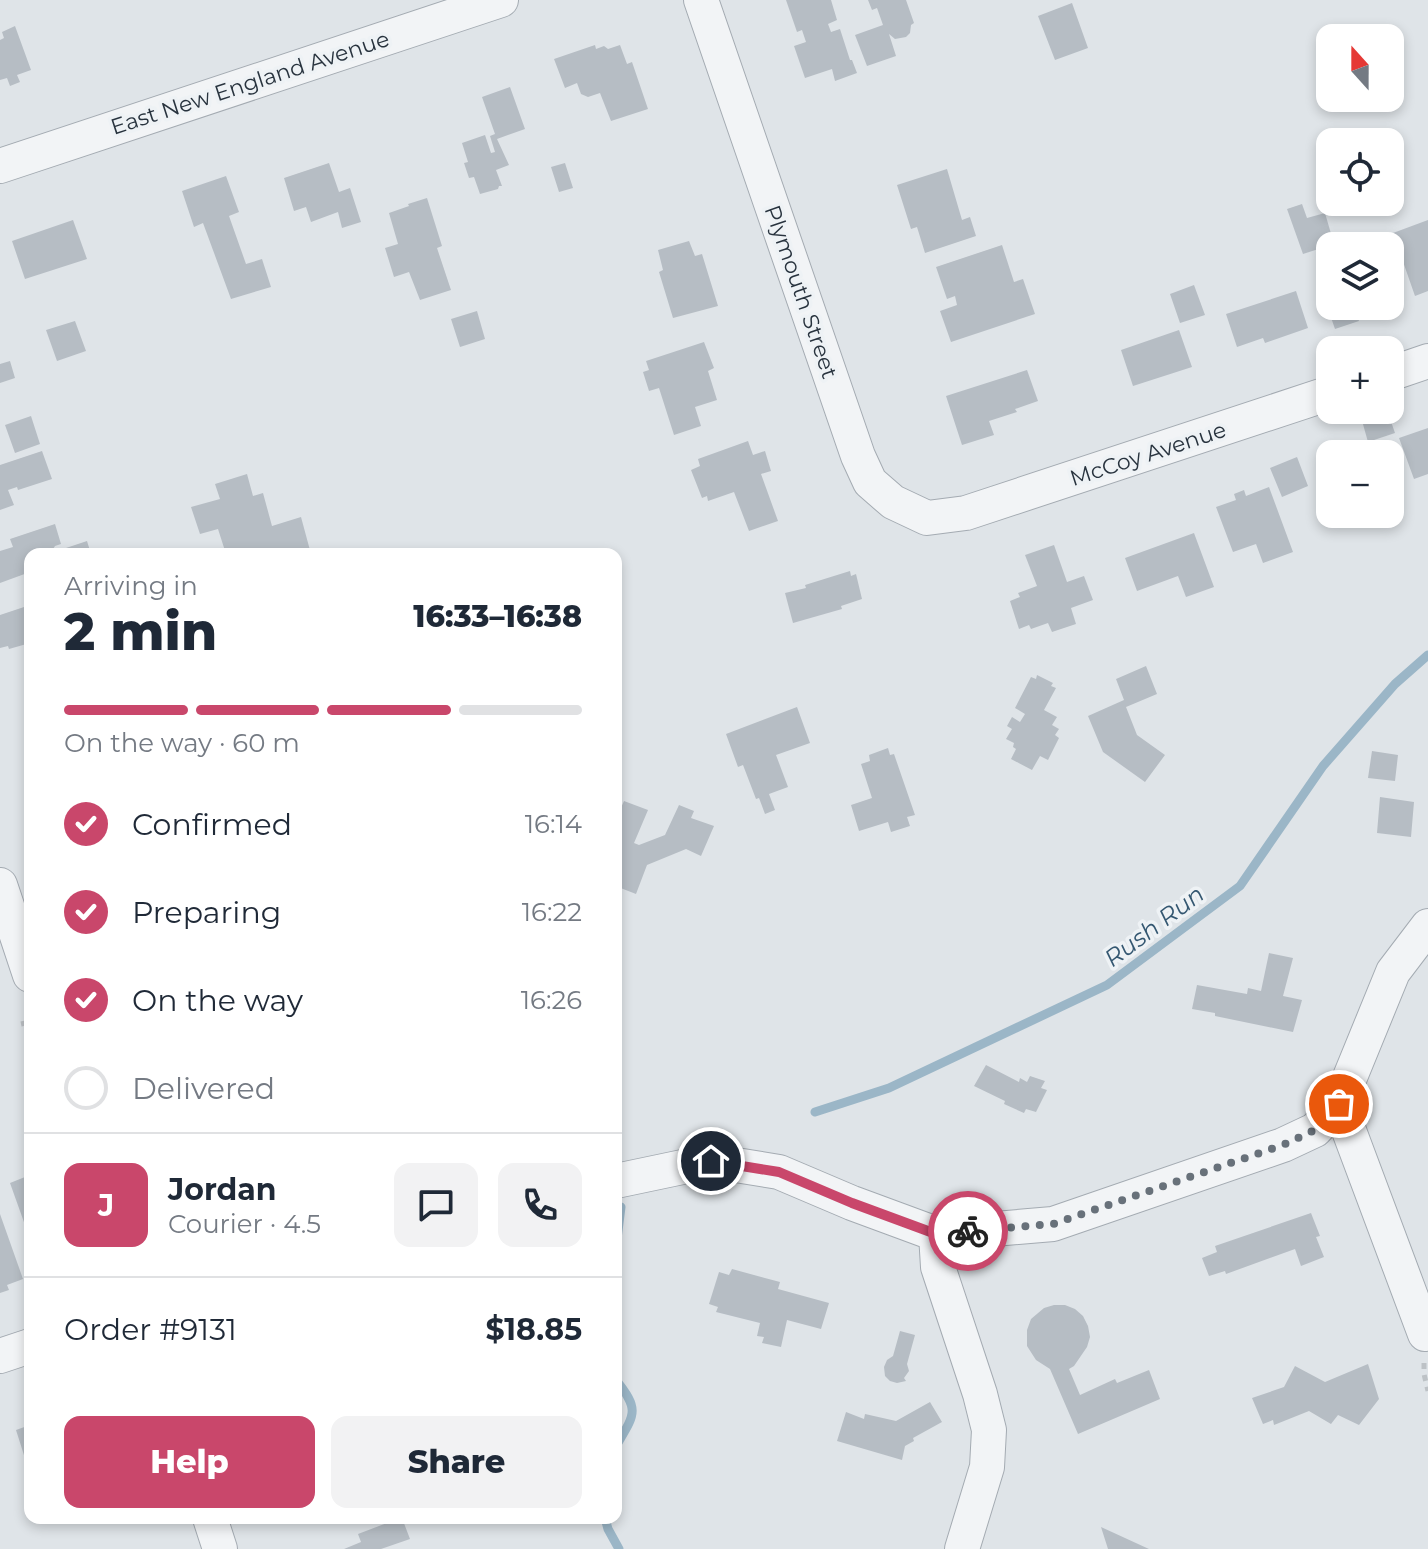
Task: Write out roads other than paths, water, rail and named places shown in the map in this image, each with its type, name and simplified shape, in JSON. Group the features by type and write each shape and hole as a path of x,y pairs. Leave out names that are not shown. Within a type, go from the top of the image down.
{"street":[{"name":"East New England Avenue","path":"0,166 501,0"},
{"name":"Plymouth Street","path":"701,0 844,420 870,482 893,502 927,518 966,513"},
{"path":"1404,369 1428,361"},
{"name":"McCoy Avenue","path":"966,513 1316,398"},
{"path":"0,885 24,957"},
{"path":"622,1180 711,1161 779,1172 936,1234 1053,1224 1283,1145 1315,1130 1339,1104 1393,972 1428,926"},
{"path":"1339,1104 1425,1334"},
{"path":"936,1234 938,1267 989,1430 987,1467 962,1549"},
{"path":"0,1356 24,1348"},
{"path":"212,1524 220,1549"}],"waterway":[{"name":"Rush Run","path":"815,1112 889,1088 1107,985 1240,886 1323,766 1395,684 1428,655"},
{"name":"Rush Run","path":"622,1388 632,1406 631,1419 622,1435"},
{"name":"Rush Run","path":"607,1524 619,1549"}]}
